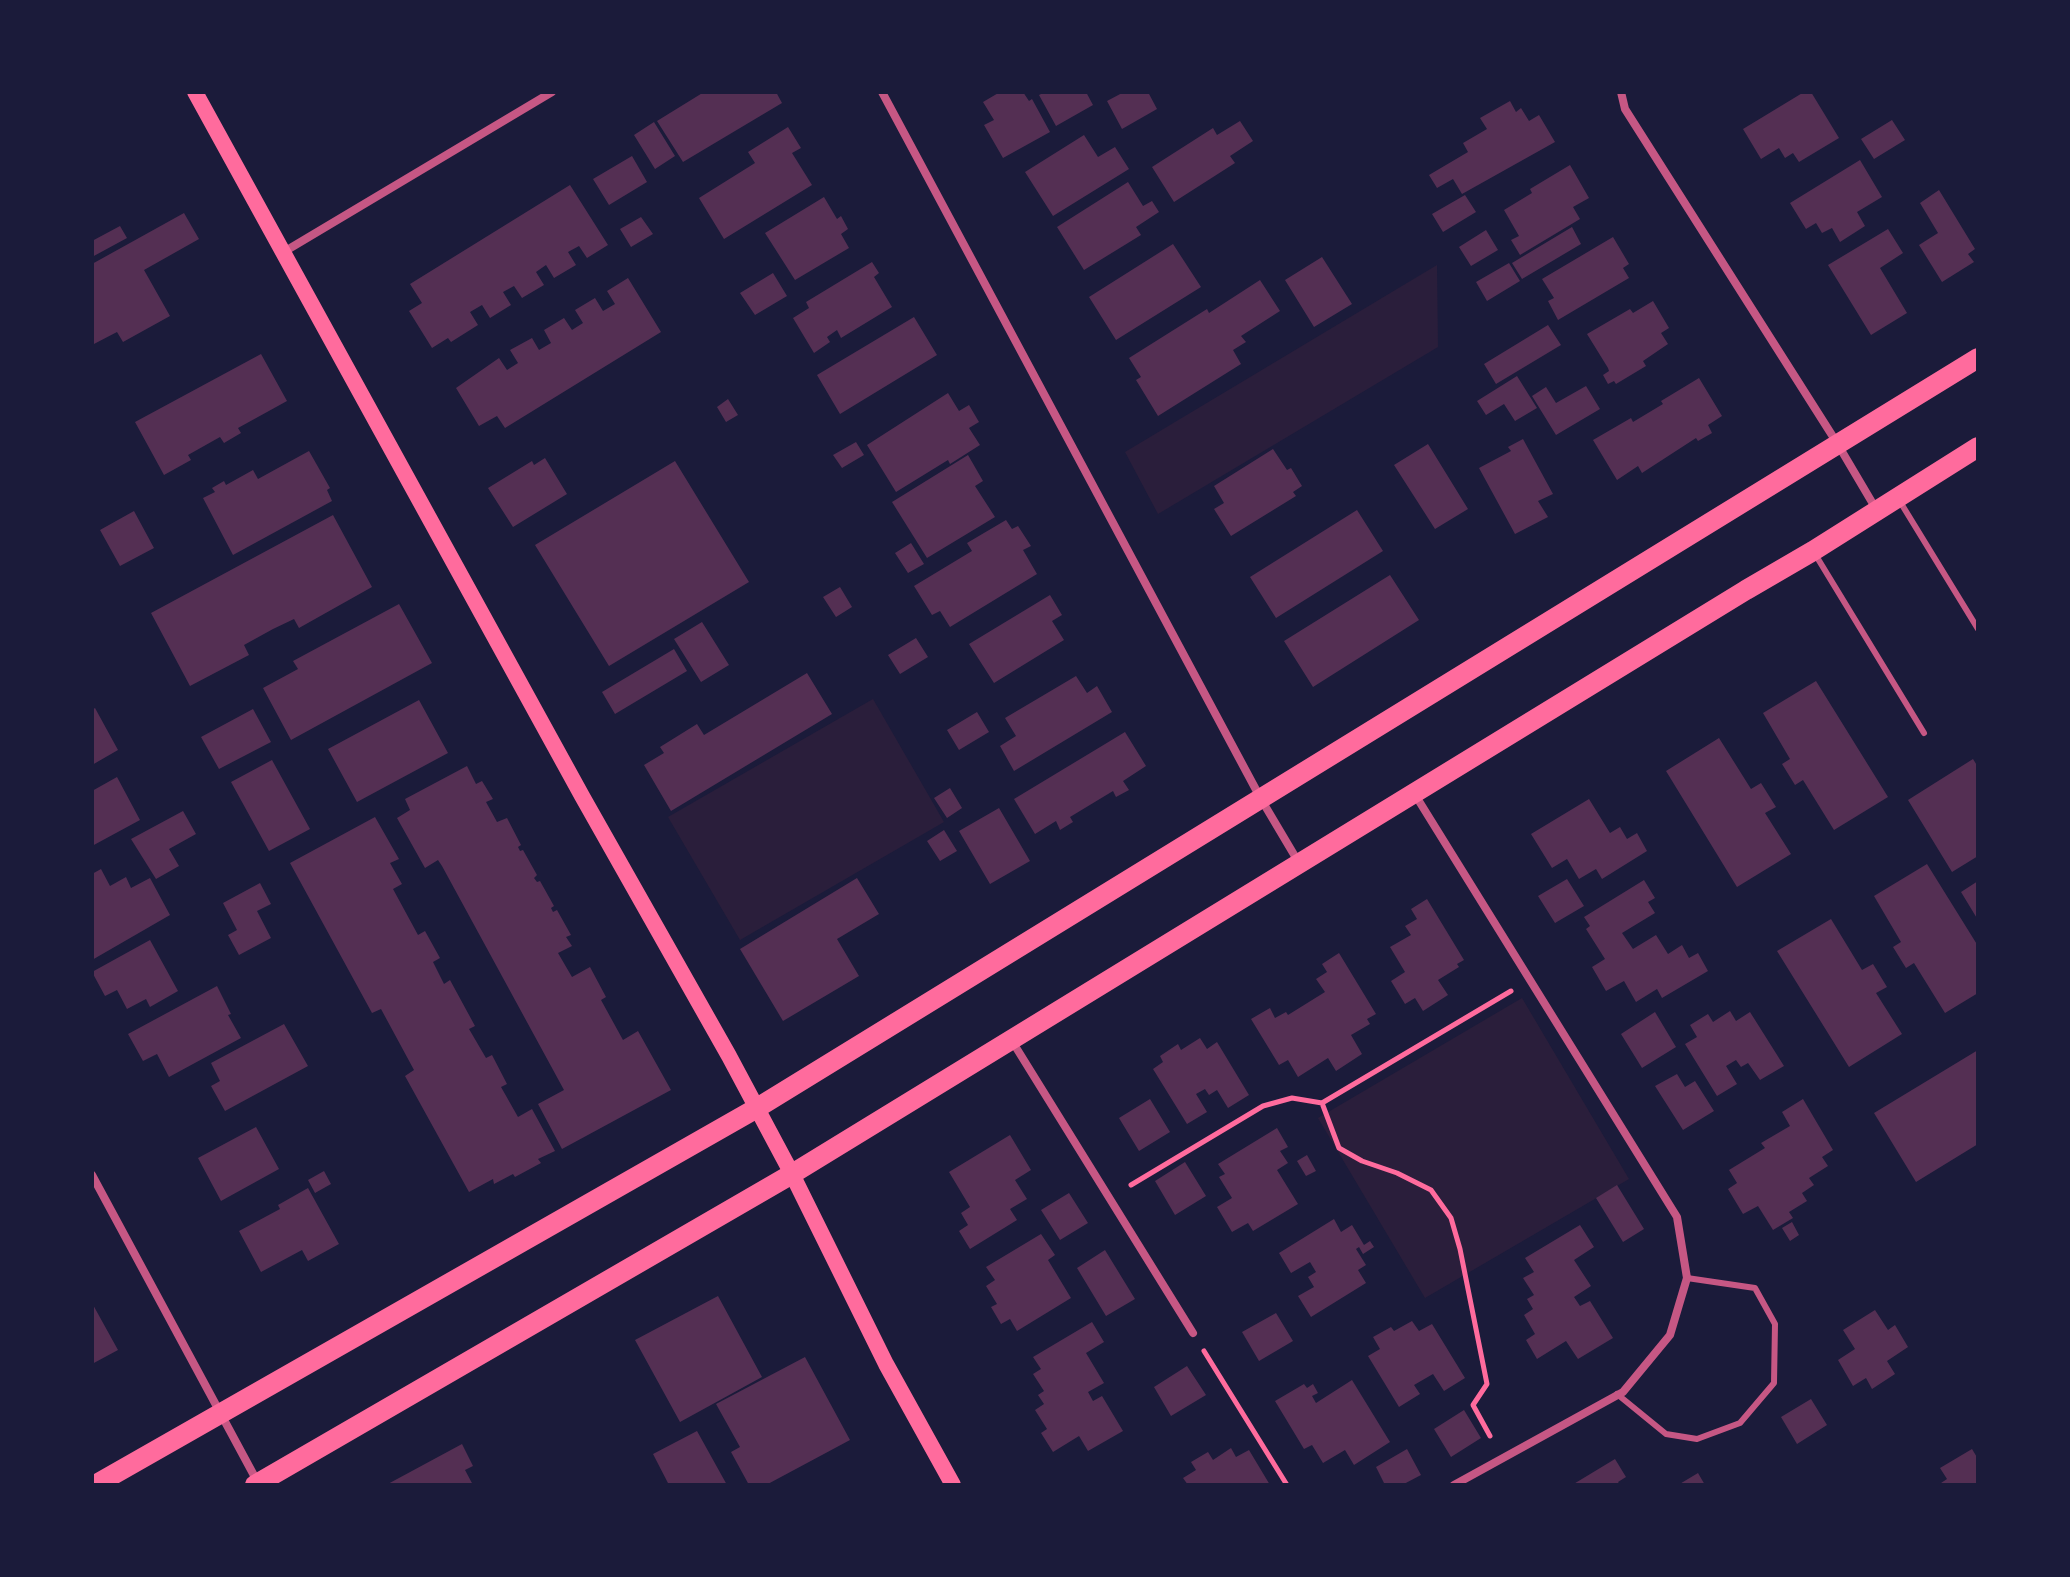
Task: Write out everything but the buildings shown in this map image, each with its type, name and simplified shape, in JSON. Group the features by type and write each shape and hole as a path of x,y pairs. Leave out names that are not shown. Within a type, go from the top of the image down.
{"main road":[{"path":"195,92 757,1108 886,1364 953,1485"},
{"path":"95,1485 757,1108 1978,358"},
{"path":"258,1484 792,1174 1813,551 1978,447"}],"street":[{"path":"282,253 552,92"},
{"path":"882,92 1261,799 1299,863"},
{"path":"1621,92 1625,109 1877,510"},
{"path":"1414,793 1677,1217 1687,1278 1670,1335 1623,1392 1454,1485"},
{"path":"1011,1040 1193,1333"},
{"path":"92,1175 258,1484"}],"lane":[{"path":"1897,497 1978,629"},
{"path":"1813,551 1924,733"},
{"path":"1617,1394 1666,1434 1697,1439 1740,1423 1774,1383 1775,1324 1755,1288 1687,1278"}],"path":[{"path":"1110,1198 1263,1106 1292,1098 1322,1103 1531,980"},
{"path":"1322,1103 1339,1148 1431,1190 1451,1218 1487,1384 1473,1405 1504,1459"},
{"path":"1193,1333 1287,1485"}],"shaded area":[{"path":"1437,265 1438,347 1158,514 1125,452"},
{"path":"873,699 944,822 740,940 668,817"},
{"path":"1522,998 1629,1179 1425,1298 1318,1118"}]}
